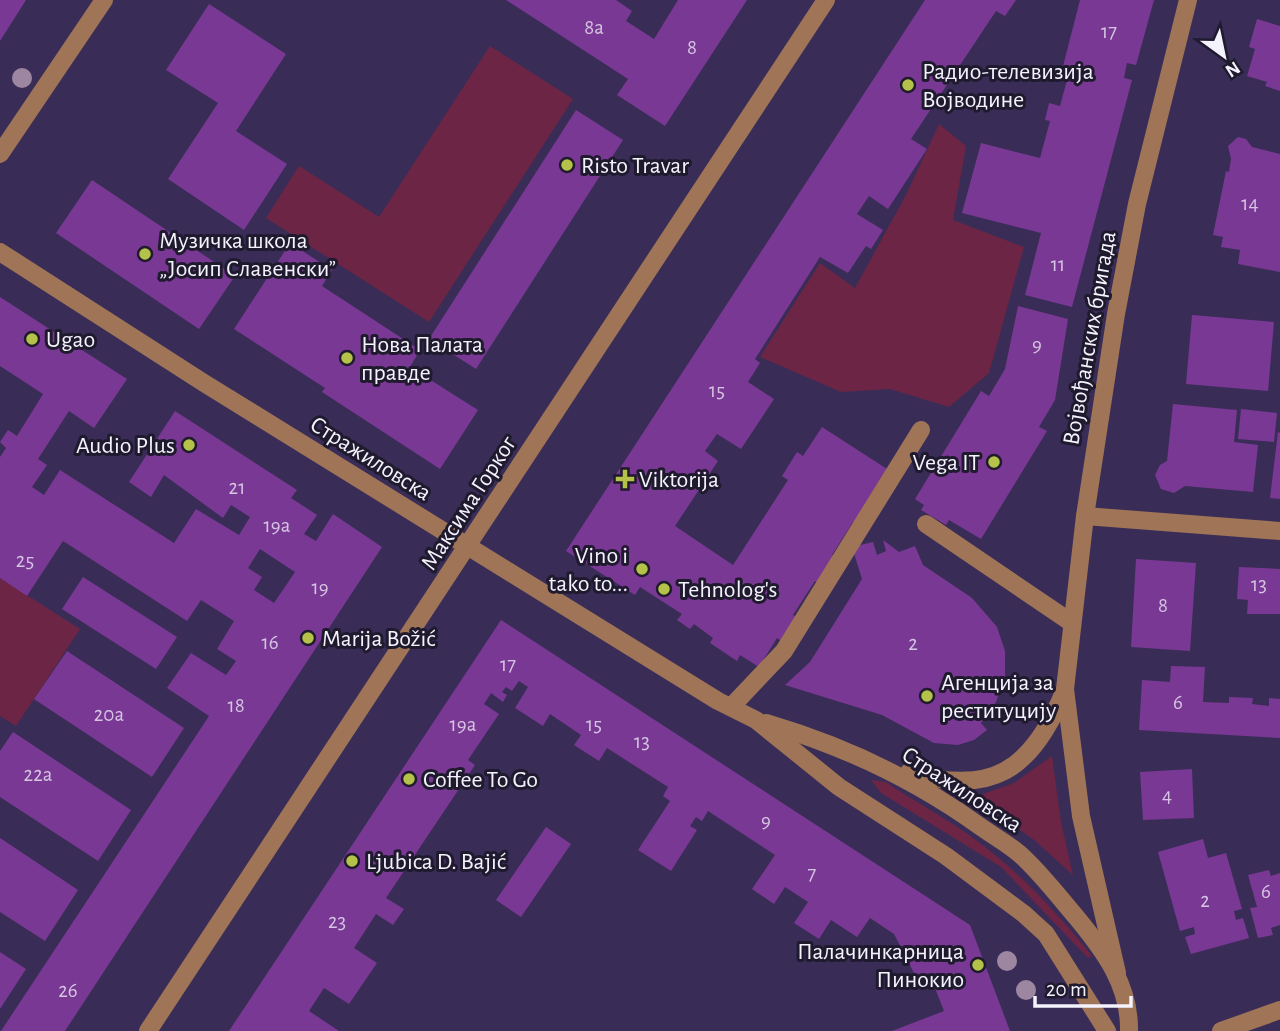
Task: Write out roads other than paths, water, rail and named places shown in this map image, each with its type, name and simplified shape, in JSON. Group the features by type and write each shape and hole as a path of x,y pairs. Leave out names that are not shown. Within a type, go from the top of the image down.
{"street":[{"path":"0,154 104,0"},
{"name":"Максима Горког","path":"148,1031 826,0"},
{"name":"Војвођанских бригада","path":"1117,973 1081,816 1065,689 1084,516 1137,204 1188,0"},
{"name":"Стражиловска","path":"0,251 731,707 756,720 810,736 879,765 943,799 1024,858 1089,932 1117,973 1129,1008 1129,1031"},
{"path":"731,707 784,651 922,430"},
{"path":"1084,516 1280,531"},
{"path":"926,524 1072,623"},
{"name":"Војвођанских бригада","path":"879,765 956,783 984,781 1028,754 1039,742 1065,689"},
{"name":"Стражиловска","path":"756,720 839,787 946,856 1024,914 1046,934 1107,1031"},
{"path":"1220,1031 1280,1010"}],"place":[{"name":"Радио-телевизија Војводине","path":"908,85"},
{"name":"Risto Travar","path":"567,165"},
{"name":"Музичка школа „Јосип Славенски”","path":"145,254"},
{"name":"Ugao","path":"32,339"},
{"name":"Нова Палата правде","path":"347,358"},
{"name":"Audio Plus","path":"189,445"},
{"name":"Vega IT","path":"994,462"},
{"name":"Viktorija","path":"625,479"},
{"name":"Vino i tako to...","path":"642,569"},
{"name":"Tehnolog's","path":"664,589"},
{"name":"Marija Božić","path":"308,638"},
{"name":"Агенција за реституцију","path":"927,696"},
{"name":"Coffee To Go","path":"409,779"},
{"name":"Ljubica D. Bajić","path":"352,861"},
{"name":"Палачинкарница Пинокио","path":"978,965"}]}
